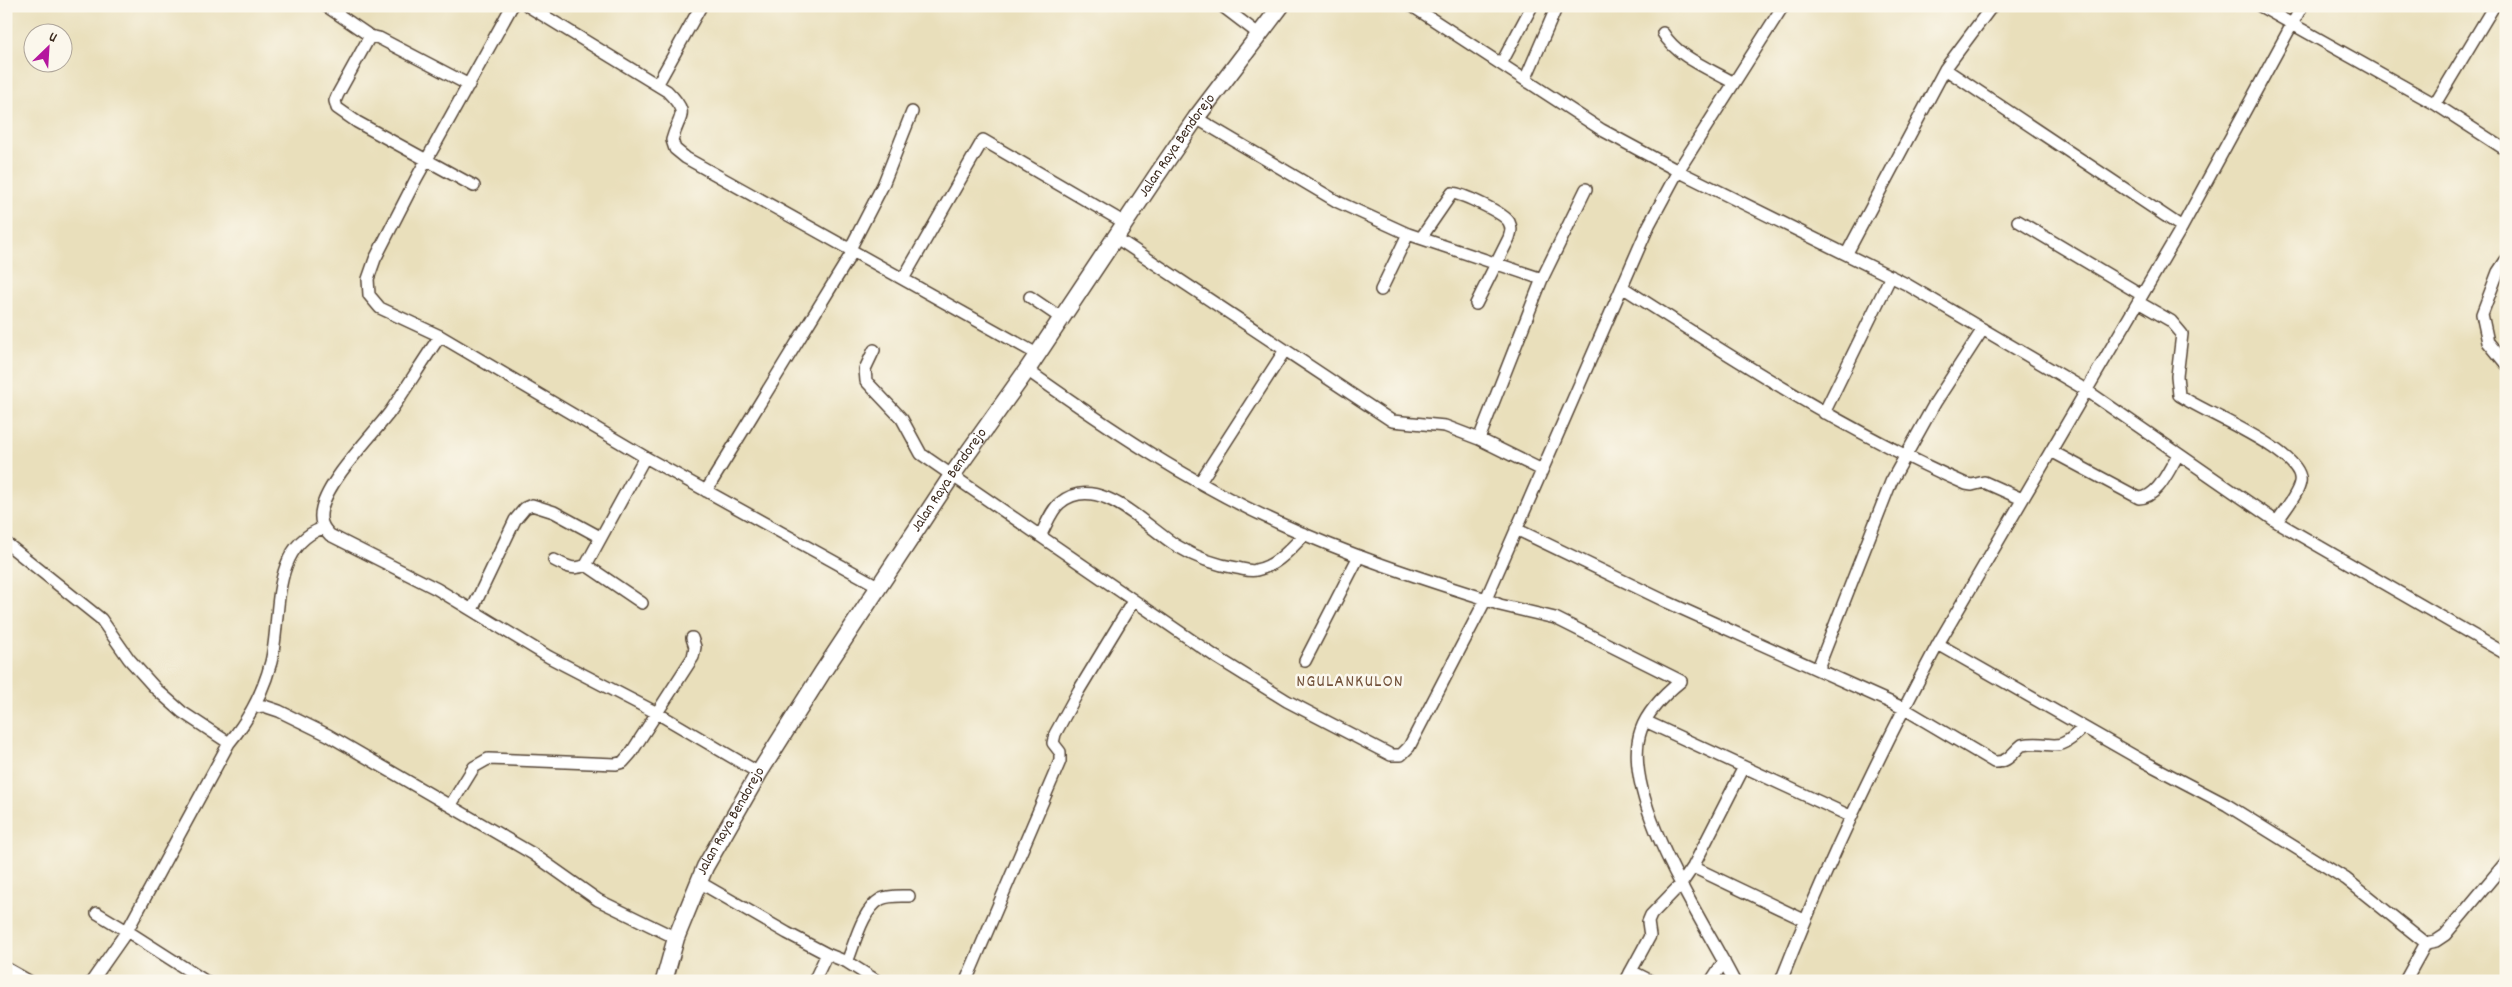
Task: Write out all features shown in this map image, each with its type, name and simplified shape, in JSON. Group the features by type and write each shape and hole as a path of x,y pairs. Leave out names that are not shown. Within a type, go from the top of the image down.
{"main road":[{"name":"Jalan Raya Bendorejo","path":"664,981 676,938 699,882 711,856 759,773 878,586 953,474 1038,354 1196,118 1281,6"}],"street":[{"path":"326,6 370,36 379,38 469,85"},
{"path":"512,6 375,259 368,279 369,294 380,308 440,336 645,457 878,586"},
{"path":"528,6 667,91 680,106 682,118 672,140 675,148 686,158 1038,354"},
{"path":"657,85 701,6"},
{"path":"1222,6 1260,35"},
{"path":"1412,6 1602,130 1678,171 1847,253 1890,276 2086,390 2278,522 2506,654"},
{"path":"1501,64 1532,6"},
{"path":"874,350 865,369 866,381 902,420 921,454 953,474 1133,601 1288,701 1383,751 1401,755 1409,747 1486,599 1649,225 1678,171 1783,6"},
{"path":"1847,253 1945,69 1992,6"},
{"path":"2260,6 2435,104 2506,150"},
{"path":"1781,981 1804,920 1850,816 1903,708 2022,499 2182,227 2302,6"},
{"path":"2435,104 2494,6"},
{"path":"1525,80 1552,8"},
{"path":"1664,32 1670,44 1679,52 1734,83"},
{"path":"370,36 338,94 337,108 341,113 474,186"},
{"path":"1945,69 2182,227"},
{"path":"706,491 852,250 883,185 912,112"},
{"path":"1196,118 1338,202 1408,234 1542,279"},
{"path":"903,279 983,140 1125,223"},
{"path":"1478,439 1542,279 1586,189"},
{"path":"1420,238 1448,195 1455,193 1508,220 1512,228 1509,238 1476,304"},
{"path":"2018,221 2171,321 2182,334 2177,376 2179,395 2278,452 2299,471 2300,483 2278,522"},
{"path":"1381,290 1408,234"},
{"path":"1115,237 1392,421 1439,425 1478,439 1542,470"},
{"path":"2506,260 2498,272 2482,314 2488,342 2506,364"},
{"path":"1824,413 1890,276"},
{"path":"1622,287 1761,376 1824,413 1966,484 1972,485 1984,482 2022,499"},
{"path":"1030,298 1061,318"},
{"path":"1820,670 1820,663 1881,503 1905,454 1935,403 1983,329"},
{"path":"440,336 390,412 330,489 322,506 320,518 323,528 330,535 436,589 549,656 657,713 759,773"},
{"path":"1200,482 1285,350"},
{"path":"1027,370 1077,406 1200,482 1270,519 1359,556 1500,605 1555,618 1681,681 1666,693 1645,721 1640,732 1637,766 1642,788 1659,837 1734,981"},
{"path":"2051,451 2139,498 2149,496 2155,490 2178,455"},
{"path":"554,560 569,568 578,569 586,565 645,457"},
{"path":"1040,536 1058,504 1076,495 1102,498 1126,508 1177,546 1218,565 1234,568 1254,571 1266,567 1280,558 1305,534"},
{"path":"472,610 515,520 525,508 532,505 554,512 600,537"},
{"path":"92,981 126,931 229,743 248,720 271,662 284,570 300,540 323,528"},
{"path":"1516,529 1667,602 1903,708 1994,762 2002,763 2010,758 2022,745 2041,743 2051,747 2060,746 2084,728"},
{"path":"6,543 101,620 129,659 156,689 182,712 229,743"},
{"path":"1305,661 1359,556"},
{"path":"586,565 642,603"},
{"path":"966,981 1060,761 1060,752 1053,743 1055,734 1079,690 1133,601"},
{"path":"450,806 474,767 488,759 509,758 592,764 616,764 623,762 693,657 695,647 692,638"},
{"path":"1938,644 2084,728 2227,805 2346,879 2426,943"},
{"path":"254,707 264,706 279,711 328,735 533,854 598,900 676,938"},
{"path":"1645,721 1850,816"},
{"path":"1651,981 1628,976 1650,936 1648,922 1651,915 1682,883 1693,867 1744,767"},
{"path":"2405,981 2426,943 2436,941 2445,935 2506,862"},
{"path":"1693,867 1804,920"},
{"path":"699,882 827,954 848,962 877,981"},
{"path":"848,962 866,918 874,905 883,898 909,896"},
{"path":"97,913 205,981"},
{"path":"814,981 827,954"},
{"path":"1711,981 1724,961"},
{"path":"6,968 28,981"}],"district":[{"name":"NGULANKULON","path":"1350,682"}]}
